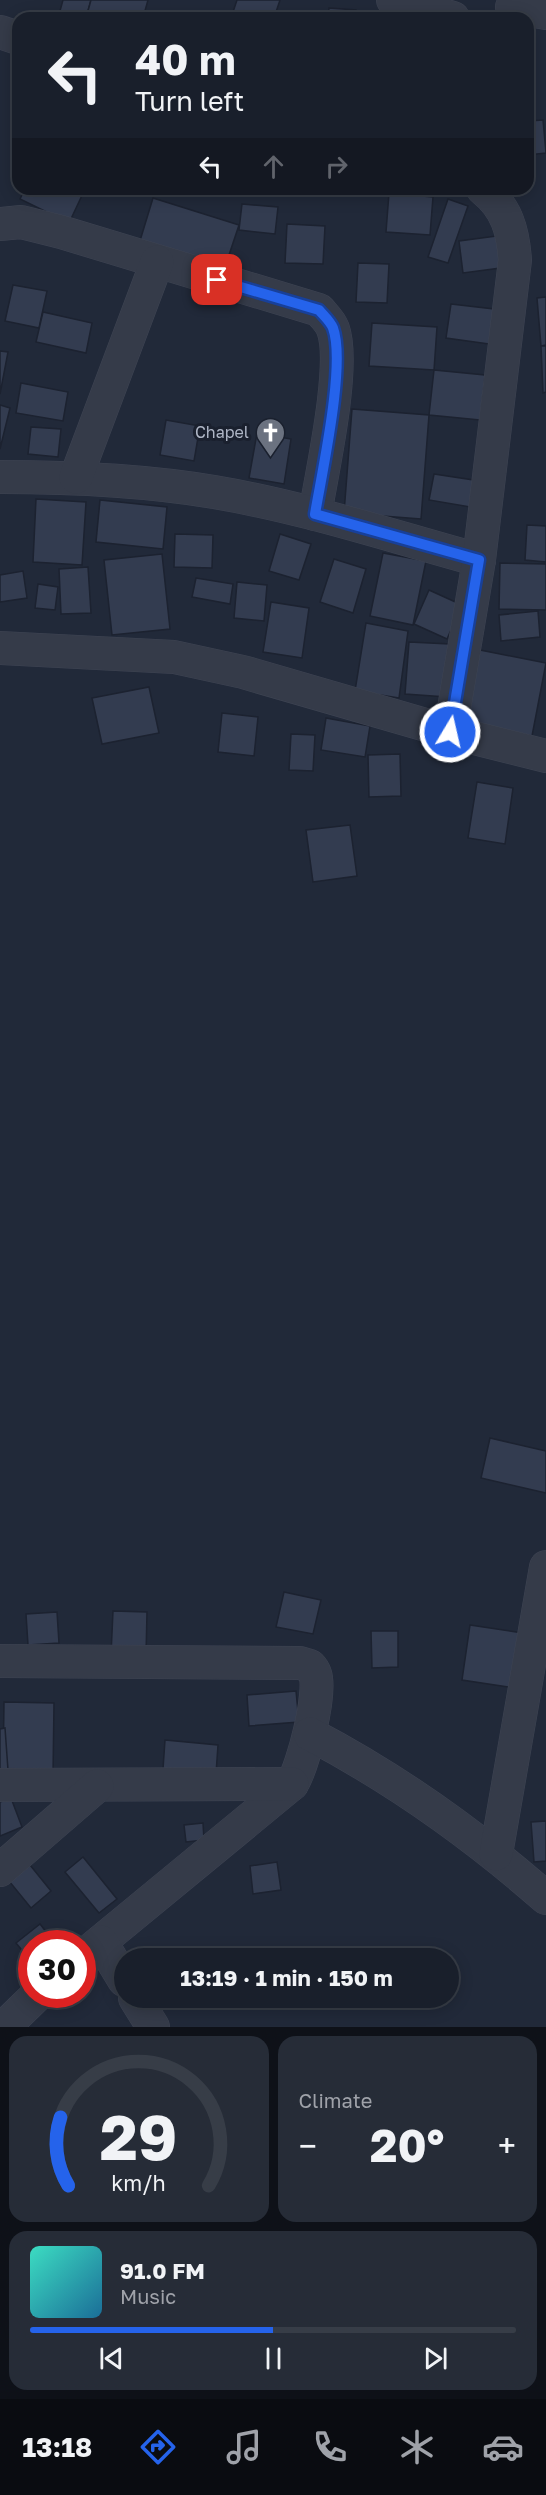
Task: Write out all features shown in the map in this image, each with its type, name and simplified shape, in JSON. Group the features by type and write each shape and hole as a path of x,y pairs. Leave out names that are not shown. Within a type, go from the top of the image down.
{"street":[{"path":"393,0 433,12"},
{"path":"509,8 546,13"},
{"path":"450,732 479,560 515,260 509,219 489,195"},
{"path":"0,224 21,222 319,310 333,330 336,369 315,514"},
{"path":"76,477 156,262"},
{"path":"0,477 76,477 212,492 315,514 479,560"},
{"path":"0,648 174,657 243,672 450,732 546,756"},
{"path":"495,1854 546,1567"},
{"path":"0,1661 300,1663 310,1665 316,1674 310,1734 299,1772 292,1784 96,1947"},
{"path":"310,1734 383,1774 495,1854 546,1898"},
{"path":"0,1785 292,1784"},
{"path":"0,1870 98,1786"},
{"path":"96,1954 114,1971"},
{"path":"4,2027 24,2008"},
{"path":"141,2008 153,2027"}],"building":[{"path":"63,0 91,0 88,12 60,12"},
{"path":"91,0 148,0 145,12 88,12"},
{"path":"237,0 280,0 276,12 233,12"},
{"path":"329,8 356,10 356,12 329,12"},
{"path":"543,120 546,153 534,154 534,121"},
{"path":"22,195 82,195 69,223 20,199"},
{"path":"389,195 433,197 430,235 386,232"},
{"path":"153,198 239,225 224,270 139,244"},
{"path":"448,199 468,206 448,263 428,257"},
{"path":"242,204 278,207 275,234 239,230"},
{"path":"287,224 325,226 323,264 285,263"},
{"path":"504,235 508,267 463,273 459,241"},
{"path":"358,263 389,264 387,303 356,302"},
{"path":"13,285 47,291 39,328 5,321"},
{"path":"546,297 546,345 541,346 537,298"},
{"path":"451,304 494,309 489,344 446,338"},
{"path":"43,312 92,323 86,353 36,342"},
{"path":"372,323 437,327 434,370 369,366"},
{"path":"541,346 546,346 546,392 543,393"},
{"path":"0,351 8,352 0,394"},
{"path":"434,370 485,375 480,420 429,415"},
{"path":"21,383 68,392 63,421 16,413"},
{"path":"0,405 10,408 0,449"},
{"path":"352,409 429,415 421,519 344,513"},
{"path":"166,420 200,426 194,461 160,455"},
{"path":"31,427 61,429 58,457 28,454"},
{"name":"Chapel","path":"257,433 291,439 284,484 249,478"},
{"path":"434,474 480,481 476,508 429,500"},
{"path":"36,499 86,502 82,565 33,562"},
{"path":"100,500 167,507 163,549 96,542"},
{"path":"527,525 546,526 546,562 525,560"},
{"path":"175,534 213,535 212,568 174,567"},
{"path":"280,534 311,544 299,580 269,571"},
{"path":"383,553 426,561 413,625 370,616"},
{"path":"162,554 170,629 112,635 104,560"},
{"path":"334,559 366,569 353,613 320,602"},
{"path":"500,563 546,564 546,610 499,609"},
{"path":"88,567 91,613 61,614 59,569"},
{"path":"23,571 27,598 0,602 0,575"},
{"path":"196,578 233,584 230,604 192,597"},
{"path":"237,582 267,585 264,621 234,618"},
{"path":"38,584 58,587 55,610 35,608"},
{"path":"429,590 462,605 447,639 414,624"},
{"path":"271,602 309,608 302,658 263,652"},
{"path":"538,611 540,637 501,641 499,615"},
{"path":"366,623 408,631 399,698 355,691"},
{"path":"409,642 450,644 447,697 405,694"},
{"path":"480,650 546,663 532,736 465,722"},
{"path":"149,687 159,733 102,744 92,698"},
{"path":"222,713 258,717 254,756 218,752"},
{"path":"326,718 370,726 365,757 321,750"},
{"path":"291,734 315,735 313,771 289,770"},
{"path":"400,754 401,796 369,797 368,755"},
{"path":"477,782 513,788 505,844 468,838"},
{"path":"350,825 357,876 313,882 306,830"},
{"path":"490,1438 546,1451 546,1493 481,1478"},
{"path":"284,1592 321,1600 313,1634 276,1627"},
{"path":"113,1611 147,1612 146,1656 111,1655"},
{"path":"57,1612 59,1643 28,1645 26,1614"},
{"path":"470,1625 529,1634 521,1689 462,1680"},
{"path":"371,1631 398,1631 398,1667 372,1668"},
{"path":"296,1691 299,1722 249,1726 247,1695"},
{"path":"4,1702 54,1703 53,1775 3,1775"},
{"path":"5,1728 8,1770 0,1771 0,1729"},
{"path":"165,1740 218,1745 216,1774 163,1769"},
{"path":"11,1798 22,1827 0,1836 0,1802"},
{"path":"546,1821 546,1861 534,1862 531,1822"},
{"path":"203,1823 204,1840 186,1842 184,1825"},
{"path":"83,1857 117,1899 99,1913 65,1872"},
{"path":"277,1862 281,1890 253,1894 250,1866"},
{"path":"30,1865 51,1891 31,1908 9,1881"},
{"path":"40,1924 45,1930 32,1930"}],"place":[{"name":"Chapel","path":"270,458"}],"route":[{"path":"217,280 319,310 333,330 336,369 333,401 315,514 479,560 450,732"}]}
